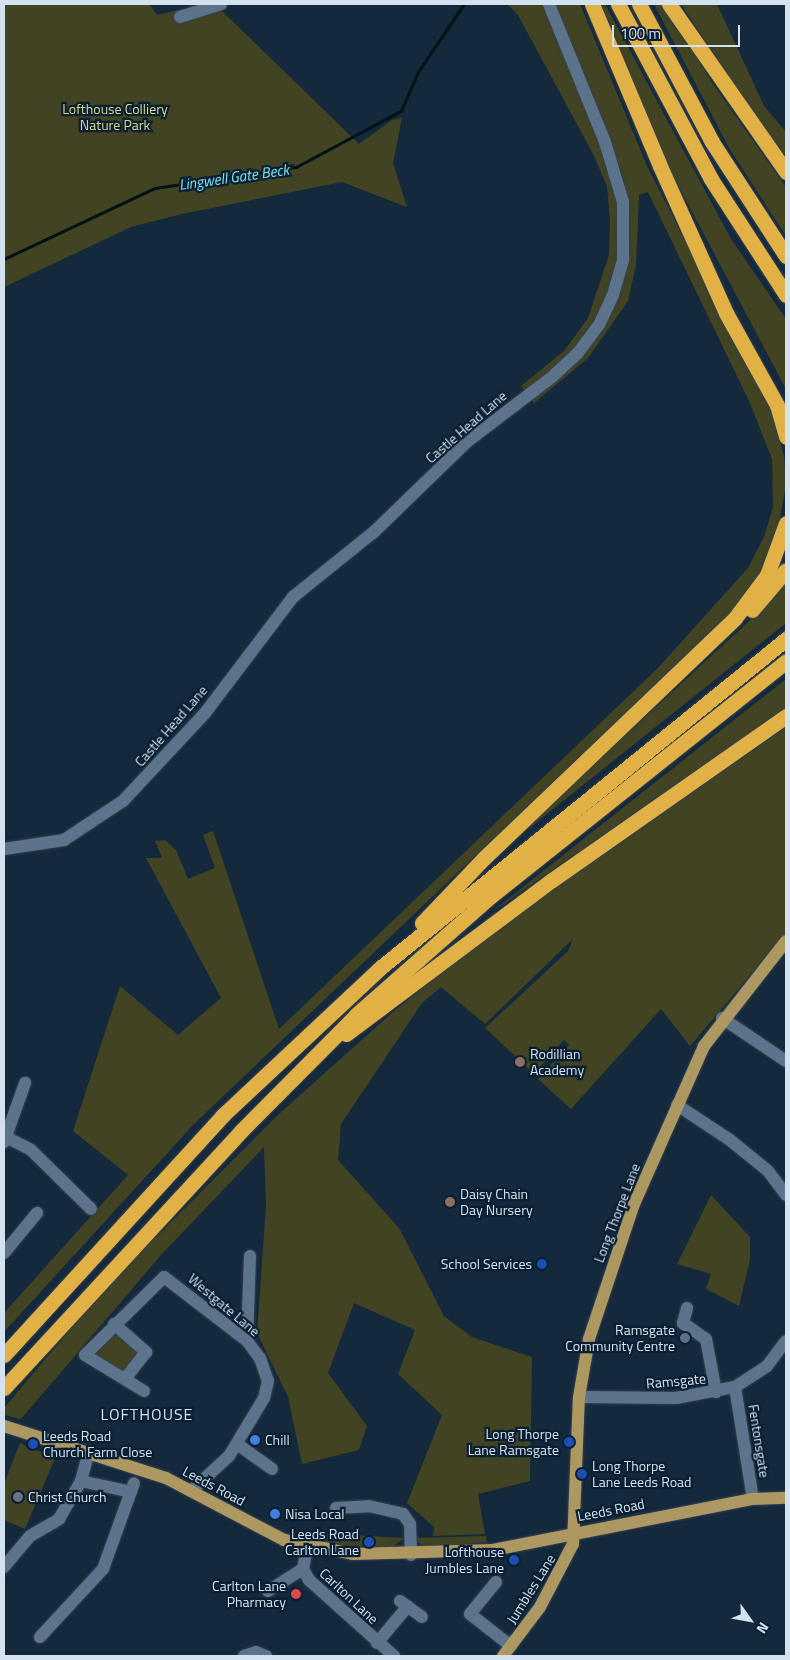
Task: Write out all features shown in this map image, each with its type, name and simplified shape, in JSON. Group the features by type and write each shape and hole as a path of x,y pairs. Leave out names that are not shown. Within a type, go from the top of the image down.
{"highway":[{"path":"592,4 640,120 715,281 786,404"},
{"path":"618,4 706,171 786,295"},
{"path":"639,4 712,142 786,256"},
{"path":"669,4 786,172"},
{"path":"715,281 726,313 777,405 786,437"},
{"path":"4,1355 223,1115 380,968 484,858 659,692 749,601 767,575 786,523"},
{"path":"659,692 722,639 786,570"},
{"path":"380,968 786,639"},
{"path":"4,1388 242,1131 334,1040 491,896 786,661"},
{"path":"334,1040 359,1027 552,880 786,716"}],"main road":[{"name":"Long Thorpe Lane","path":"575,1532 579,1397 589,1339 620,1242 677,1106 722,1018 786,941"},
{"name":"Leeds Road","path":"9,1428 89,1451 192,1490 267,1532 307,1547 353,1554 411,1555 493,1550 575,1532 753,1499 786,1498"},
{"name":"Jumbles Lane","path":"507,1651 558,1578 575,1532"}],"street":[{"path":"180,17 221,4"},
{"name":"Castle Head Lane","path":"4,849 64,840 123,801 205,713 293,597 375,530 468,441 552,377 577,354 598,325 614,295 623,260 622,202 605,142 549,4"},
{"path":"722,1018 786,1061"},
{"path":"25,1083 5,1139 31,1150 91,1210"},
{"path":"677,1106 730,1140 768,1171 786,1195"},
{"path":"4,1254 37,1213"},
{"path":"248,1341 250,1256"},
{"name":"Westgate Lane","path":"114,1324 159,1279 172,1280 248,1341 268,1381 264,1398 237,1444"},
{"path":"687,1308 683,1323 706,1340 716,1392"},
{"path":"126,1379 146,1352 114,1324 85,1355 144,1390"},
{"name":"Ramsgate","path":"579,1397 676,1398 735,1387 767,1366 786,1341"},
{"name":"Fentonsgate","path":"735,1387 753,1499"},
{"path":"192,1490 237,1444 272,1469"},
{"path":"4,1567 30,1536 59,1519 81,1481 89,1451"},
{"path":"44,1629 103,1570 132,1487 81,1481"},
{"path":"336,1508 369,1506 403,1514 410,1524 411,1555"},
{"name":"Carlton Lane","path":"307,1547 303,1569 309,1580 377,1643 394,1656"},
{"path":"268,1591 303,1569"},
{"path":"496,1582 470,1614 507,1651"},
{"path":"377,1643 404,1603 422,1617"},
{"path":"244,1656 256,1652 266,1656"}],"green space":[{"name":"Lofthouse Colliery Nature Park","path":"4,4 149,4 157,15 183,9 222,11 359,144 392,120 402,118 393,163 407,207 342,182 182,214 131,227 4,287"},
{"path":"507,4 545,4 604,149 620,204 617,259 609,294 594,324 574,352 526,392 521,386 565,350 588,318 609,255 610,221 607,186 593,154 518,15"},
{"path":"555,4 580,4 647,166 769,404 784,456 786,484 776,540 763,569 733,610 193,1125 4,1332 4,1313 128,1175 73,1131 120,986 178,1035 221,998 146,858 162,858 155,841 165,840 176,850 188,879 215,868 203,835 213,831 279,1029 658,668 748,568 764,537 773,507 772,459 750,403 648,192 639,195 636,265 628,301 588,358 534,403 530,397 579,357 627,262 630,233 629,202 621,171"},
{"path":"599,4 605,4 731,239 786,319 786,389 671,172"},
{"path":"654,4 664,4 715,87 786,187 786,236 729,148"},
{"path":"681,4 717,4 764,106 786,132 786,156 745,103"},
{"path":"786,582 786,623 498,853 760,611"},
{"path":"786,679 786,708 489,914 596,829"},
{"path":"786,727 786,933 690,1046 661,1009 571,1109 538,1079 569,1045 564,1040 534,1074 485,1028 568,951 573,939 485,1024 441,987 422,1003 341,1124 338,1160 399,1228 444,1316 472,1337 532,1357 530,1481 478,1494 485,1534 433,1536 434,1527 407,1503 442,1415 398,1374 415,1330 354,1303 328,1373 367,1426 359,1450 302,1464 288,1397 257,1333 266,1205 264,1147 161,1255 21,1419 4,1415 4,1408 68,1332 146,1247 279,1114 394,1011 491,933"},
{"path":"711,1195 750,1237 750,1260 739,1306 706,1289 711,1274 677,1264"},
{"path":"111,1335 121,1336 139,1351 125,1373 95,1355"},
{"path":"20,1443 55,1458 25,1529 4,1520 4,1484"},
{"path":"316,1533 404,1538 391,1548 336,1545 324,1542"},
{"path":"486,1536 487,1542 424,1548 415,1538"}],"waterway":[{"name":"Lingwell Gate Beck","path":"4,259 155,188 296,167 401,111 418,72 464,4"}],"place":[{"name":"Rodillian Academy","path":"520,1062"},
{"name":"Daisy Chain Day Nursery","path":"450,1202"},
{"name":"School Services","path":"542,1264"},
{"name":"Ramsgate Community Centre","path":"685,1338"},
{"name":"Chill","path":"255,1440"},
{"name":"Long Thorpe Lane Ramsgate","path":"569,1442"},
{"name":"Leeds Road Church Farm Close","path":"33,1444"},
{"name":"Long Thorpe Lane Leeds Road","path":"582,1474"},
{"name":"Christ Church","path":"18,1497"},
{"name":"Nisa Local","path":"275,1514"},
{"name":"Leeds Road Carlton Lane","path":"369,1542"},
{"name":"Lofthouse Jumbles Lane","path":"514,1560"},
{"name":"Carlton Lane Pharmacy","path":"296,1594"}],"district":[{"name":"LOFTHOUSE","path":"147,1414"}]}
